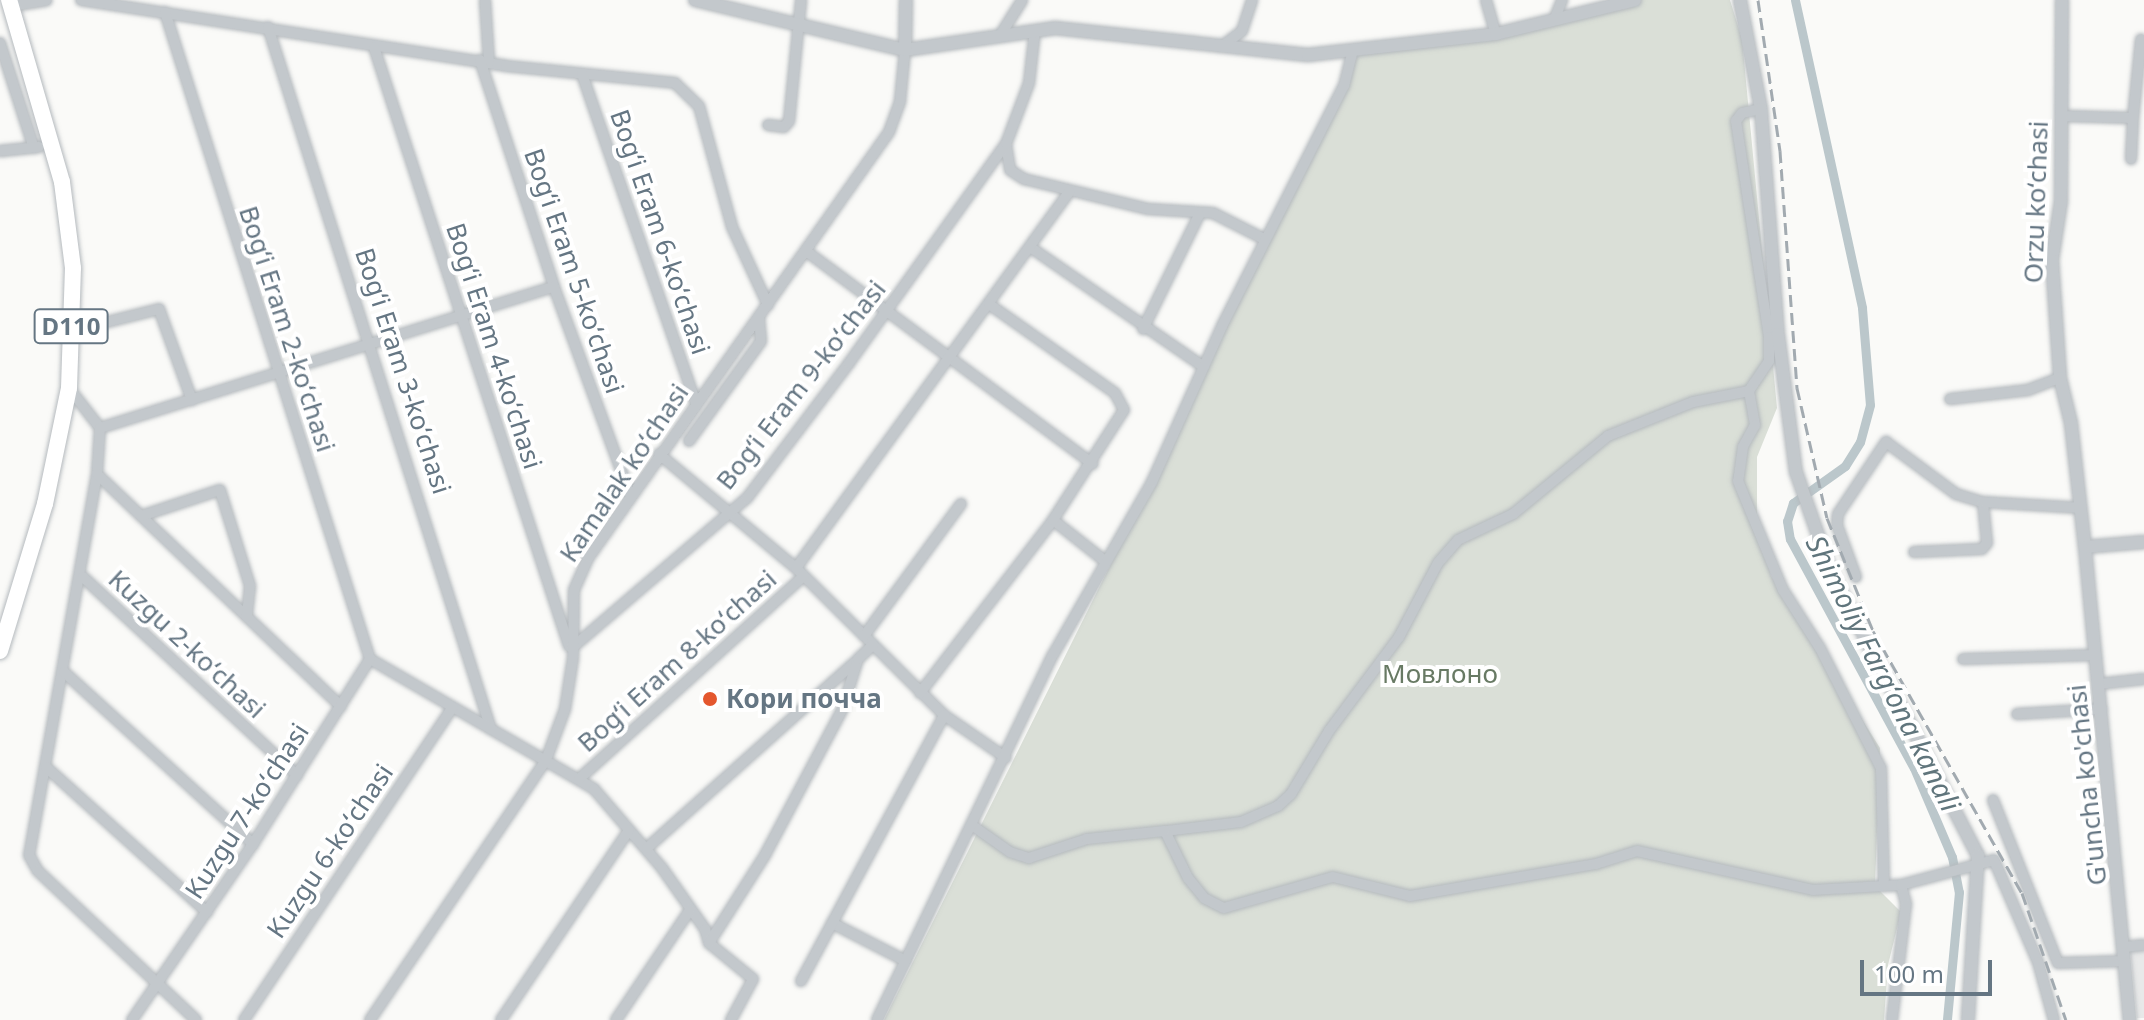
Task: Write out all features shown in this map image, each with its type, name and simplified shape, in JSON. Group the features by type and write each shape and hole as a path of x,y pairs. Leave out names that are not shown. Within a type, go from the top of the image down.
{"main road":[{"name":"D110","path":"0,651 42,516 69,388 73,268 53,146 10,3"}],"street":[{"path":"10,3 47,0"},
{"path":"81,0 268,27 374,47 582,74 664,78 694,97 713,145 732,227 768,305"},
{"name":"Bogʻi Eram 5-koʻchasi","path":"485,0 484,61 554,287 630,495"},
{"path":"695,0 800,29 905,50 1055,28 1219,48 1308,55 1496,34 1635,0"},
{"path":"768,125 784,127 789,121 801,0"},
{"name":"Kamalak koʻchasi","path":"370,1020 546,760 565,709 573,652 574,590 630,495 889,132 900,101 906,0"},
{"path":"1001,34 1022,0"},
{"path":"1219,48 1238,37 1252,0"},
{"path":"1486,0 1496,34"},
{"path":"1554,20 1562,0"},
{"path":"1740,0 1761,109 1778,334 1796,472 1831,572 1957,808 1976,866 1968,1020"},
{"name":"Orzu koʻchasi","path":"2062,0 2061,201 2052,260 2060,378 2085,547"},
{"name":"Bogʻi Eram 2-koʻchasi","path":"165,12 370,659"},
{"name":"Bogʻi Eram 3-koʻchasi","path":"268,27 372,345 491,729"},
{"name":"Bogʻi Eram 9-koʻchasi","path":"1006,758 944,715 800,572 732,510 747,498 885,314 1006,144 1029,83 1035,30"},
{"path":"2131,159 2141,39"},
{"path":"0,43 34,148"},
{"name":"Bogʻi Eram 4-koʻchasi","path":"374,47 573,652"},
{"path":"877,1020 1006,758 1053,655 1152,482 1204,367 1344,86 1353,50"},
{"name":"Bogʻi Eram 6-koʻchasi","path":"582,74 696,404"},
{"path":"1761,109 1742,113 1736,121 1746,157 1769,354 1749,391 1755,425 1740,455 1738,481 1783,590 1820,648 1884,775 1884,886"},
{"path":"2062,116 2133,118"},
{"path":"1006,144 1007,163 1015,175 1069,192 1199,215 1221,216 1266,240"},
{"path":"0,151 53,146"},
{"name":"Bogʻi Eram 8-koʻchasi","path":"579,779 800,572 1069,192"},
{"path":"1143,329 1199,215"},
{"path":"1030,247 1143,329 1204,367"},
{"path":"806,251 885,314 1093,464"},
{"path":"100,428 461,319 554,287"},
{"path":"920,693 1053,520 1122,416 1123,400 989,304"},
{"path":"71,331 159,309 192,400"},
{"path":"689,441 761,341 759,318"},
{"path":"1950,399 2028,390 2060,378"},
{"path":"69,388 100,428 97,474 83,577 29,855 33,865 196,1020"},
{"path":"973,826 1029,858 1087,839 1241,822 1291,794 1329,731 1399,637 1438,563 1458,540 1513,514 1608,436 1693,402 1749,391"},
{"path":"1856,577 1837,525 1838,514 1882,444 1890,443 1933,482 1983,502 2081,508"},
{"path":"573,652 732,510 659,454"},
{"path":"97,474 341,706"},
{"path":"141,516 220,490 250,586 247,617"},
{"path":"1914,552 1982,549 1987,543 1983,502"},
{"path":"864,636 961,504"},
{"path":"1053,520 1105,561"},
{"path":"2085,547 2144,542"},
{"name":"G'uncha ko'chasi","path":"2085,547 2130,1020"},
{"name":"Kuzgu 2-koʻchasi","path":"83,577 297,775"},
{"path":"647,848 873,645"},
{"path":"1963,659 2096,655"},
{"path":"370,659 579,779 647,848 709,943 753,979 749,993 731,1020"},
{"name":"Kuzgu 7-koʻchasi","path":"132,1020 253,844 370,659"},
{"path":"709,943 765,855 837,720 858,659"},
{"path":"64,672 253,844"},
{"path":"2099,684 2144,679"},
{"name":"Kuzgu 6-koʻchasi","path":"244,1020 453,707"},
{"path":"2017,714 2102,709"},
{"path":"801,981 944,715"},
{"path":"46,767 207,912"},
{"path":"1993,800 2058,963 2125,961"},
{"path":"501,1020 629,830"},
{"path":"1165,831 1188,878 1204,898 1224,908 1333,877 1410,896 1596,864 1637,851 1813,890 1901,885 1994,860 2016,904 2054,1020"},
{"path":"1892,1020 1906,904 1901,885"},
{"path":"616,1020 690,910"},
{"path":"832,923 906,961"},
{"path":"2124,947 2144,945"}],"shaded area":[{"path":"2144,947 2144,1018 2137,1018 2130,948"}],"green space":[{"name":"Мовлоно","path":"1640,0 1730,0 1742,39 1777,408 1757,457 1757,525 1771,576 1880,748 1875,886 1901,912 1888,965 1884,1020 884,1020 1180,425 1357,54"}],"waterway":[{"name":"Shimoliy Fargʻona kanali","path":"1795,0 1862,308 1870,405 1860,442 1845,466 1793,503 1787,521 1790,539 1914,768 1952,857 1959,892 1947,1020"}],"railway":[{"path":"1758,0 1780,151 1797,388 1827,518 1873,631 2022,893 2066,1020"}],"place":[{"name":"Кори почча","path":"710,699"}]}
